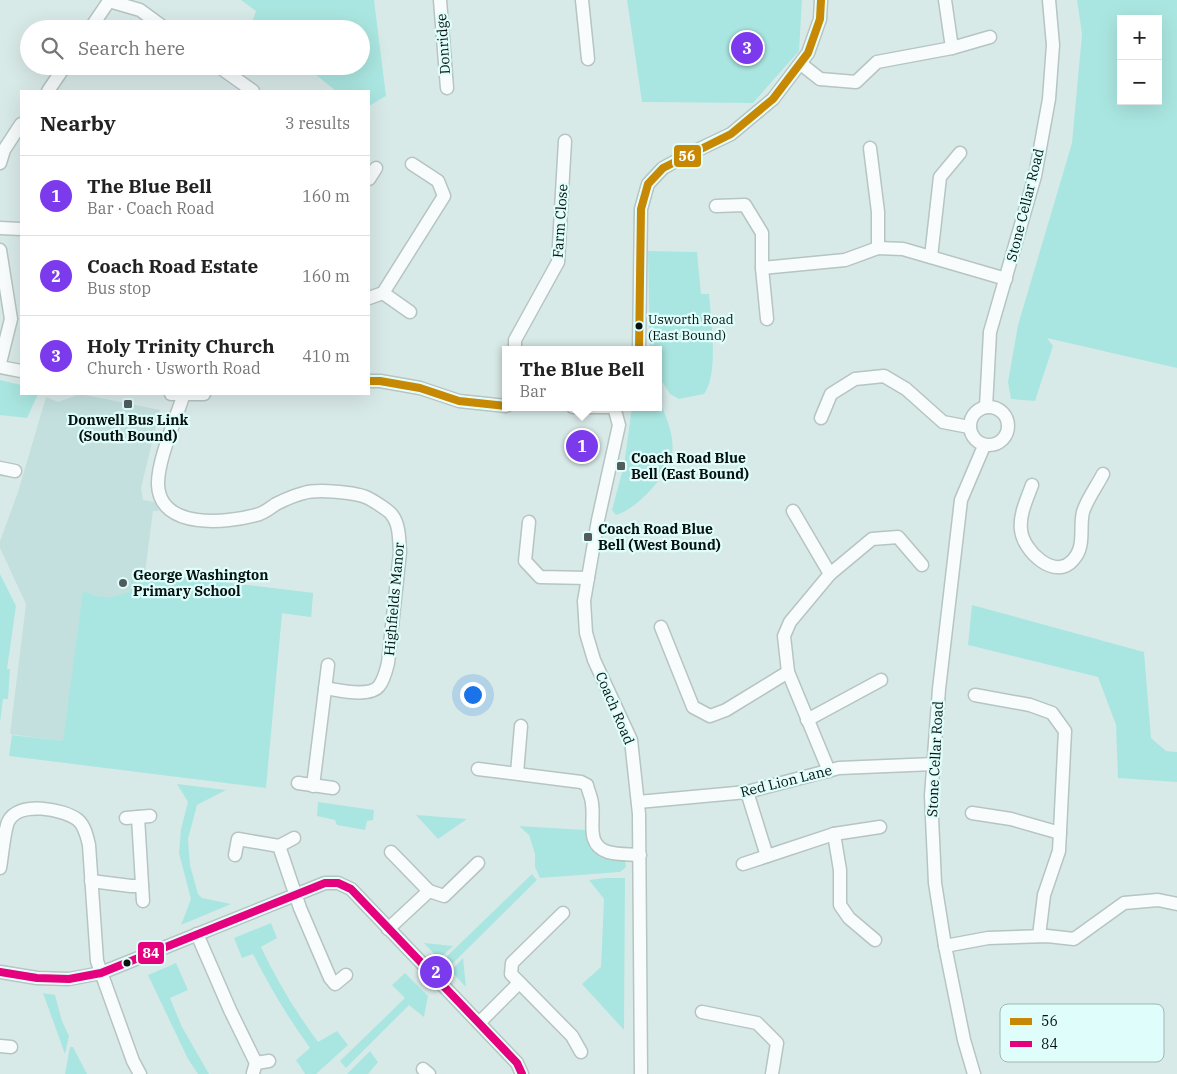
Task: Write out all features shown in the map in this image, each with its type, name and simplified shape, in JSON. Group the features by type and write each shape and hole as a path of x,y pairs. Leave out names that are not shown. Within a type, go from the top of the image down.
{"street":[{"name":"Donridge","path":"440,0 446,88"},
{"path":"582,0 588,59"},
{"path":"639,346 640,209 648,184 663,168 687,154 731,134 773,99 808,53 820,19 821,0"},
{"path":"945,0 952,48"},
{"name":"Stone Cellar Road","path":"986,407 985,393 990,332 1035,176 1049,99 1053,46 1049,0"},
{"path":"96,20 108,1 140,10 154,20"},
{"path":"801,64 820,79 856,82 877,62 952,48 990,37"},
{"path":"49,90 58,75"},
{"path":"231,75 252,90"},
{"path":"0,163 4,150 20,126"},
{"name":"Farm Close","path":"515,346 515,340 558,262 565,141"},
{"path":"870,148 878,212 878,248"},
{"path":"931,257 940,177 960,153"},
{"path":"370,298 383,293 444,196 438,181 412,164"},
{"path":"370,177 376,168"},
{"path":"716,206 745,205 762,233 762,268 767,319"},
{"path":"0,228 20,229"},
{"path":"762,268 845,260 878,248 903,249 1006,279"},
{"path":"0,250 11,319 0,365 20,370"},
{"path":"383,293 410,312"},
{"path":"821,418 831,394 855,379 884,376 906,389 943,422 969,427"},
{"path":"370,381 420,388 459,401 502,406"},
{"name":"Highfields Manor","path":"184,395 158,472 159,492 163,502 176,515 192,520 224,520 258,515 277,503 306,492 332,491 367,497 392,515 399,535 400,552 388,663 384,678 376,689 365,693 325,688"},
{"path":"991,406 1001,410 1009,423 1008,431 995,445 984,446 972,438 969,427 978,409 991,406"},
{"name":"Coach Road","path":"615,411 619,425 598,520 584,602 586,633 594,660 631,740 638,802 640,855 641,1074"},
{"name":"Stone Cellar Road","path":"974,1074 964,1040 944,946 935,883 931,796 939,689 960,500 984,446"},
{"path":"0,468 15,470"},
{"path":"1032,485 1022,512 1021,530 1028,549 1038,559 1051,566 1064,567 1073,561 1079,552 1083,512 1103,474"},
{"path":"793,511 830,574"},
{"path":"529,522 524,561 540,577 588,578"},
{"path":"829,771 788,672 784,636 790,622 830,574 872,539 898,537 922,565"},
{"path":"660,627 693,708 710,716 726,710 788,672"},
{"path":"313,786 328,665"},
{"path":"807,720 881,680"},
{"path":"975,695 1030,705 1052,713 1065,731 1059,851 1044,895 1039,936"},
{"path":"517,773 521,726"},
{"name":"Red Lion Lane","path":"638,802 747,792 839,768 934,764"},
{"path":"478,769 581,782 586,785 592,804 593,839 600,848 608,852 640,855"},
{"path":"298,784 333,788"},
{"path":"747,792 767,856"},
{"path":"0,864 8,822 15,813 30,808 66,813 80,821 89,845 97,961 133,1061 140,1074"},
{"path":"972,813 1011,819 1060,833"},
{"path":"138,817 143,901"},
{"path":"743,864 834,834 880,827"},
{"path":"834,834 840,870 840,904 849,918 875,940"},
{"path":"235,855 238,840 279,846 294,838"},
{"path":"279,846 330,978 335,984 346,975"},
{"path":"391,852 429,891 444,896 479,864"},
{"path":"91,881 142,886"},
{"path":"0,972 38,978 69,979 101,973 324,883 338,883 351,889 517,1063 522,1074"},
{"path":"388,929 429,891"},
{"path":"944,946 988,938 1039,936 1074,939 1124,902 1158,900 1177,904"},
{"path":"563,913 549,934 512,963 512,974 572,1036 581,1052"},
{"path":"197,934 230,1010 260,1066"},
{"path":"479,1023 519,983"},
{"path":"702,1012 757,1023 777,1043 772,1074"}],"shaded area":[{"path":"241,0 374,0 386,96 370,105 370,90 335,90 316,75 370,75 370,20 253,20 256,11"},
{"path":"627,0 802,0 799,51 753,103 642,102"},
{"path":"1077,0 1177,0 1177,368 1047,338 1053,346 1035,401 1011,399 1008,382 1018,325 1072,143 1082,34"},
{"path":"648,251 697,252 701,294 709,294 713,346 713,361 709,385 704,394 679,399 670,394 662,381 662,346 650,346"},
{"path":"0,380 20,385 20,395 38,395 27,418 0,415"},
{"name":"George Washington Primary School","path":"77,395 85,395 160,410 141,488 143,500 155,502 159,511 153,511 145,573 313,593 311,617 282,613 267,770 10,734 26,604 0,548 0,541 18,492 46,397 58,402"},
{"path":"662,407 667,419 672,443 671,458 668,466 641,500 624,512 616,515 612,510 624,465 631,411 662,411"},
{"path":"132,571 313,593 311,617 282,613 266,788 9,756 12,735 63,741 83,591 101,597 117,596 130,592"},
{"path":"0,574 16,606 7,669 10,669 8,699 3,699 0,723"},
{"path":"972,605 1144,652 1151,738 1166,751 1177,752 1177,782 1118,778 1116,725 1098,677 968,645"},
{"path":"177,784 226,790 197,805 188,839 190,865 198,894 202,898 231,904 181,925 191,899 179,853 181,829 188,802"},
{"path":"318,802 374,810 373,820 367,821 365,830 337,825 335,820 317,816"},
{"path":"417,815 467,819 438,839"},
{"path":"519,826 585,830 595,851 608,858 625,861 626,867 620,872 540,878 535,867 535,854 529,835"},
{"path":"532,874 537,880 448,968 441,962"},
{"path":"625,878 624,1030 582,984 601,967 604,899 589,880"},
{"path":"271,923 277,938 261,947 295,1008 318,1042 337,1031 348,1045 316,1074 305,1074 296,1060 310,1048 280,1002 253,954 242,958 234,938"},
{"path":"424,943 453,946 439,959"},
{"path":"463,958 466,987 451,971"},
{"path":"176,963 188,990 170,998 182,1027 209,1074 198,1074 188,1059 148,975"},
{"path":"405,973 428,996 424,1017 409,1005 346,1068 340,1061 405,998 392,985"},
{"path":"43,993 55,995 62,1021 69,1036 65,1054"},
{"path":"70,1047 73,1047 87,1074 65,1074"},
{"path":"370,1051 378,1062 368,1074 347,1074"}],"transit line":[{"name":"56","path":"639,346 641,209 648,184 663,168 731,134 773,99 808,53 820,19 821,0"},
{"name":"56","path":"370,381 420,388 459,401 502,406"},
{"name":"84","path":"0,972 37,978 69,979 101,973 325,883 338,883 351,889 517,1063 522,1074"}],"place":[{"name":"Holy Trinity Church","path":"747,48"},
{"name":"Usworth Road (East Bound)","path":"639,326"},
{"name":"Donwell Bus Link (South Bound)","path":"128,404"},
{"name":"The Blue Bell","path":"582,446"},
{"name":"Coach Road Blue Bell (East Bound)","path":"621,466"},
{"name":"Coach Road Blue Bell (West Bound)","path":"588,537"},
{"name":"George Washington Primary School","path":"123,583"},
{"name":"Coach Road Estate","path":"436,972"}]}
